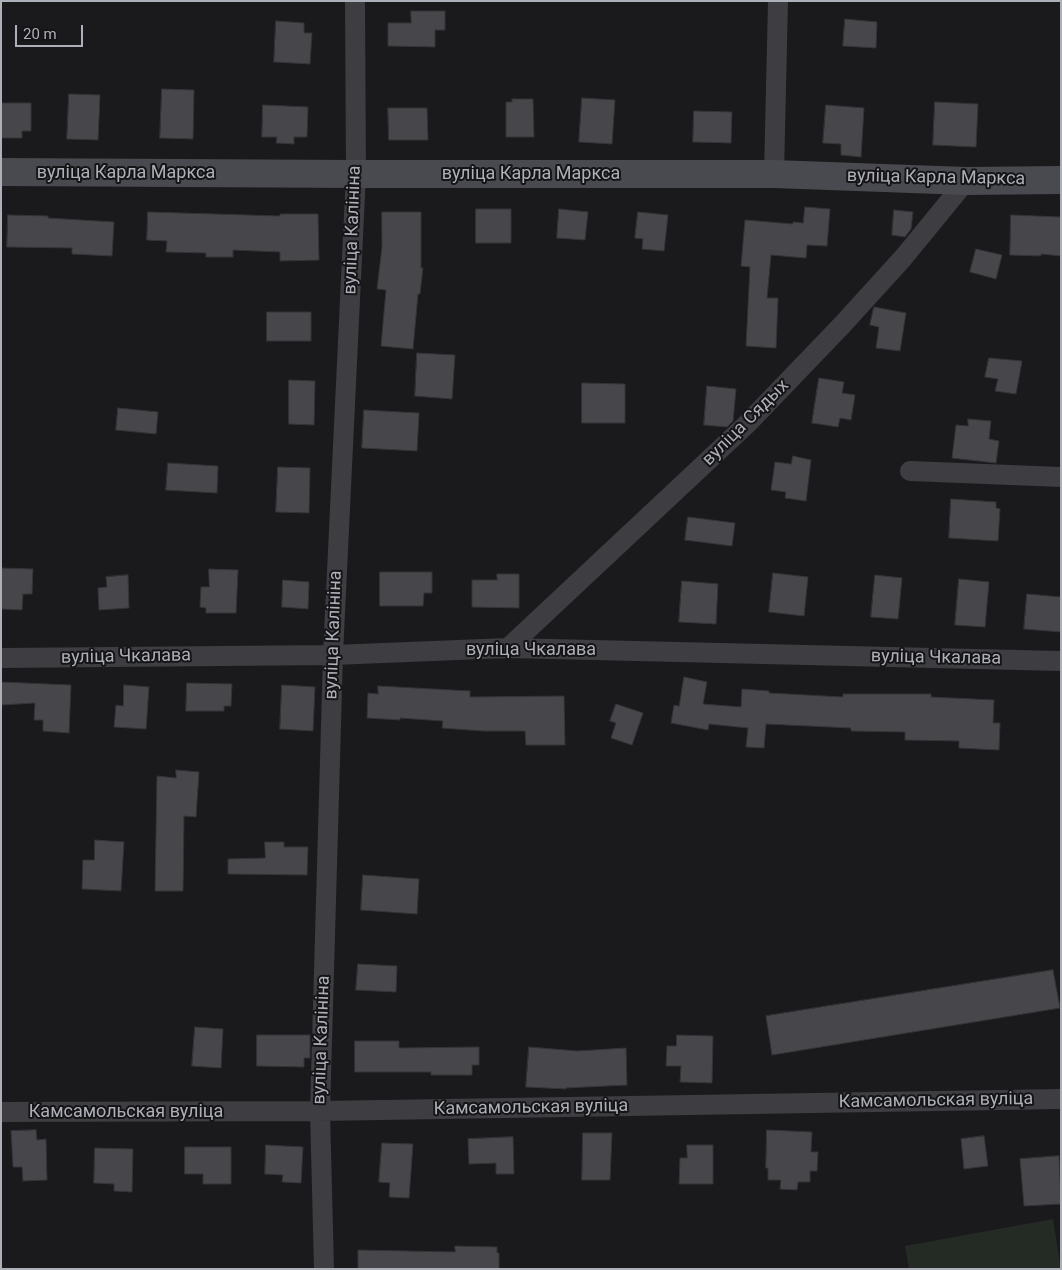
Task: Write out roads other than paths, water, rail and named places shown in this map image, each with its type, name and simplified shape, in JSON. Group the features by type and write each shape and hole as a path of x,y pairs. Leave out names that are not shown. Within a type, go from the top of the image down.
{"street":[{"name":"вуліца Калініна","path":"324,1269 320,1112 333,654 356,174 355,1"},
{"path":"774,174 778,1"},
{"name":"вуліца Карла Маркса","path":"1,172 774,174 966,181 1061,180"},
{"name":"вуліца Сядых","path":"508,648 747,424 903,258 966,181"},
{"path":"910,472 1061,477"},
{"name":"вуліца Чкалава","path":"1,658 333,654 508,648 1061,661"},
{"name":"Камсамольская вуліца","path":"1,1112 320,1112 1061,1098"}]}
